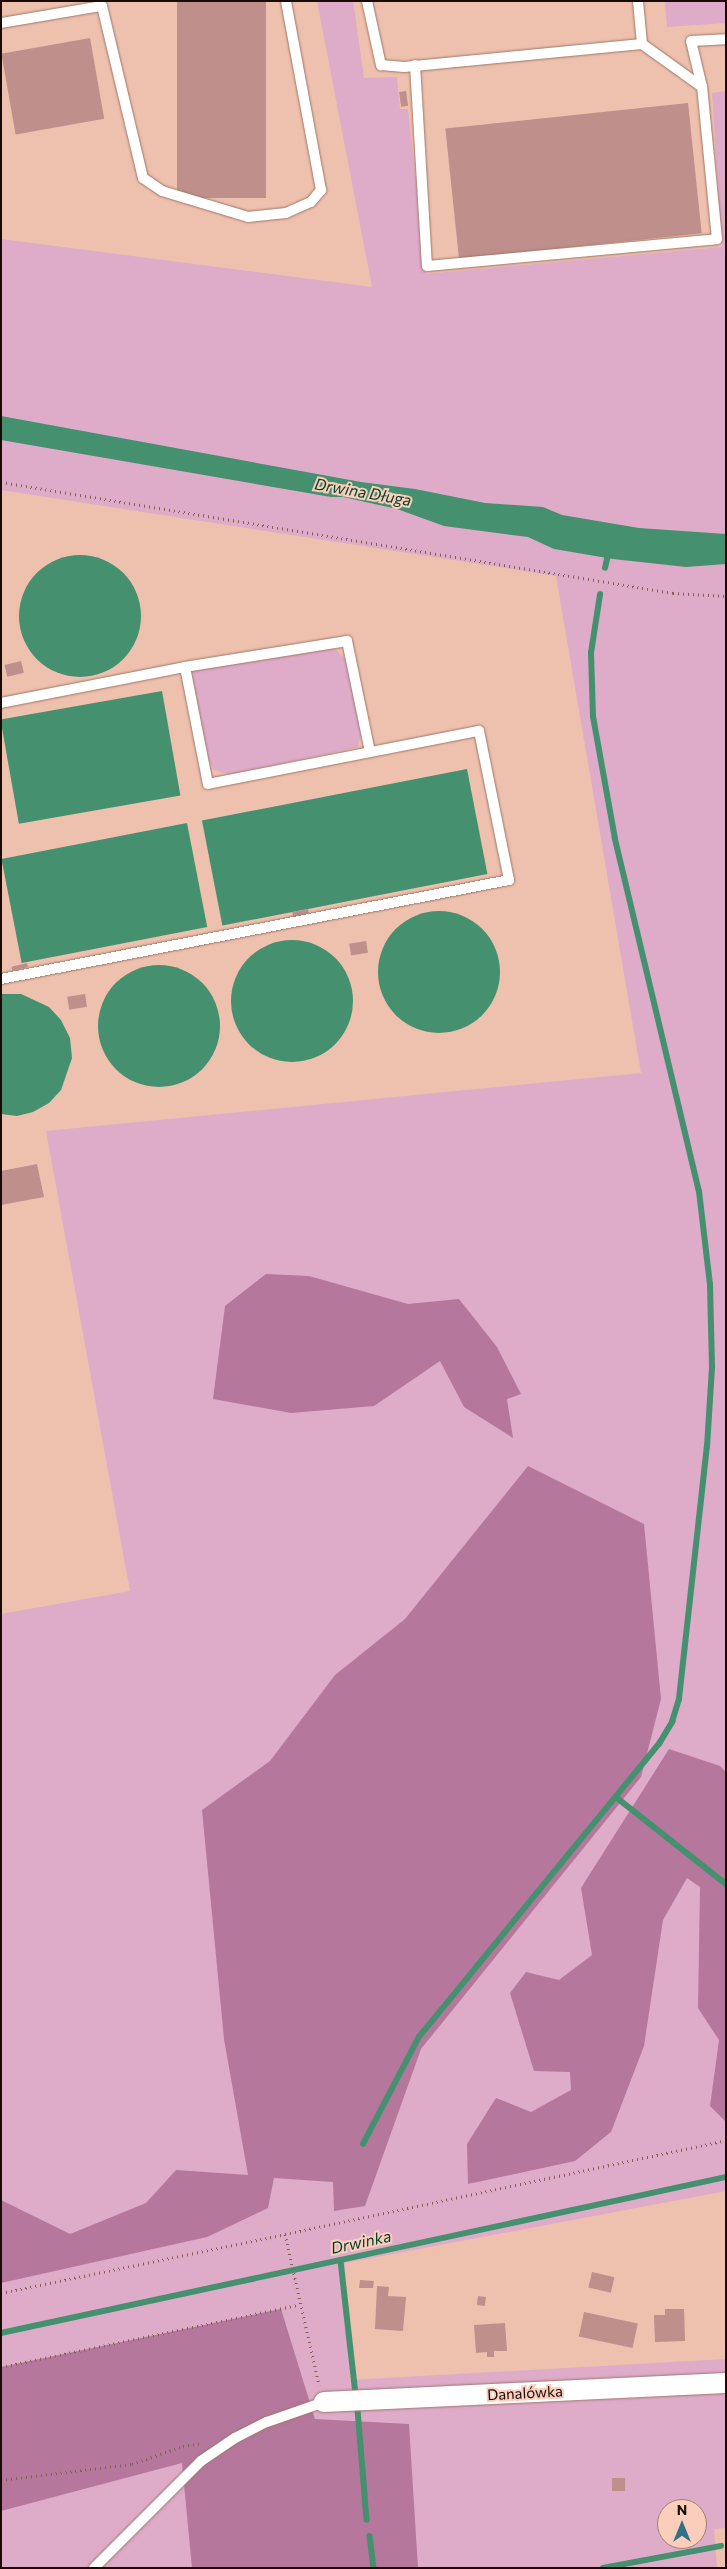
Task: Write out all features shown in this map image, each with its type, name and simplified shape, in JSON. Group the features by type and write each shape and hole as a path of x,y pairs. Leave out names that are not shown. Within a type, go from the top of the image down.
{"street":[{"name":"Danalówka","path":"324,2402 726,2383"}],"lane":[{"path":"1,23 103,3 143,178 162,190 248,218 286,213 311,202 321,190 286,1"},
{"path":"372,1 367,2 381,65 415,65 642,44 702,87"},
{"path":"638,1 642,44"},
{"path":"415,65 427,266 717,239 702,87 691,41 726,38"},
{"path":"1,703 185,667 347,640 370,752"},
{"path":"1,979 509,880 479,730 208,784 185,667"},
{"path":"94,2568 201,2461 235,2438 267,2422 324,2402"}],"path":[{"path":"1,482 673,593 726,596"},
{"path":"1,2293 726,2140"},
{"path":"284,2234 289,2249 296,2291 324,2402"},
{"path":"1,2367 300,2305"},
{"path":"1,2480 132,2464 183,2446 235,2438"}],"shaded area":[{"path":"317,1 353,1 364,78 397,77 400,109 408,109 426,274 722,247 712,93 726,91 726,2191 345,2263 350,2380 726,2359 726,2528 714,2529 717,2568 1,2568 1,1614 130,1591 46,1131 641,1073 556,576 1,490 1,239 372,287"},
{"path":"665,1 726,1 726,23 667,27"},
{"path":"332,646 347,661 361,733 358,747 230,775 214,770 206,757 191,669"},
{"path":"266,1274 309,1276 408,1304 459,1299 497,1347 521,1394 507,1399 513,1438 464,1407 440,1361 374,1406 291,1413 213,1399 225,1306"},
{"path":"528,1466 644,1524 661,1699 641,1777 421,2049 365,2206 334,2211 333,2182 274,2178 268,2208 207,2237 1,2283 1,2200 70,2234 146,2203 176,2170 248,2175 224,2039 202,1810 270,1761 335,1675 405,1619"},
{"path":"669,1749 720,1766 726,1772 726,2122 710,2106 719,2040 698,2008 700,1887 687,1878 663,1920 644,2046 611,2132 575,2161 468,2184 467,2144 496,2098 531,2112 571,2090 570,2072 534,2071 510,1993 526,1972 559,1980 592,1955 581,1888"},
{"path":"281,2309 315,2419 409,2424 418,2568 192,2568 182,2463 1,2511 1,2367"}],"water":[{"name":"Drwina Długa","path":"1,416 485,503 543,507 562,515 639,528 726,534 726,564 686,567 613,559 554,549 528,537 444,526 397,509 343,497 331,497 1,440"},
{"path":"80,555 92,556 103,560 114,565 123,573 131,582 136,593 140,604 140,628 136,639 131,650 123,659 114,667 103,672 92,676 80,677 68,676 57,672 46,667 37,659 29,650 24,639 20,628 19,616 20,604 24,593 29,582 37,573 46,565 57,560 68,556"},
{"path":"162,691 180,795 19,824 1,719"},
{"path":"467,769 487,874 222,926 202,821"},
{"path":"187,823 207,927 22,963 1,859"},
{"path":"439,911 451,912 462,916 473,921 482,929 490,938 495,949 499,960 499,984 495,995 490,1006 482,1015 473,1023 462,1028 451,1032 439,1033 427,1032 416,1028 405,1023 396,1015 388,1006 383,995 379,984 378,972 379,960 383,949 388,938 396,929 405,921 416,916 427,912"},
{"path":"292,940 304,941 315,945 326,950 335,958 343,967 348,978 352,989 352,1013 348,1024 343,1035 335,1044 326,1052 315,1057 304,1061 292,1062 280,1061 269,1057 258,1052 249,1044 241,1035 236,1024 232,1013 231,1001 232,989 236,978 241,967 249,958 258,950 269,945 280,941"},
{"path":"159,965 171,966 182,970 193,975 202,983 210,992 215,1003 219,1014 219,1038 215,1049 210,1060 202,1069 193,1077 182,1082 171,1086 159,1087 147,1086 136,1082 125,1077 116,1069 108,1060 103,1049 99,1038 98,1026 99,1014 103,1003 108,992 116,983 125,975 136,970 147,966"},
{"path":"1,994 21,994 49,1007 61,1020 70,1038 72,1058 61,1090 49,1103 33,1112 17,1116 1,1114"}],"building":[{"path":"177,1 266,1 266,198 177,198"},
{"path":"90,38 104,119 16,134 1,54"},
{"path":"406,91 408,106 401,107 399,92"},
{"path":"688,103 702,233 459,259 445,129"},
{"path":"21,661 24,673 7,677 5,665"},
{"path":"308,909 309,914 293,917 292,912"},
{"path":"366,941 368,953 351,956 349,944"},
{"path":"27,963 28,967 12,971 11,967"},
{"path":"85,994 87,1007 69,1010 67,997"},
{"path":"37,1164 44,1197 1,1205 1,1171"},
{"path":"592,2272 614,2277 611,2293 588,2288"},
{"path":"360,2280 374,2281 373,2288 359,2288"},
{"path":"377,2286 389,2287 388,2296 406,2297 403,2331 375,2329"},
{"path":"478,2296 486,2297 485,2306 477,2305"},
{"path":"665,2309 684,2309 685,2341 655,2342 654,2315 665,2315"},
{"path":"584,2312 638,2323 633,2348 579,2336"},
{"path":"505,2323 507,2351 494,2351 494,2357 487,2357 487,2352 476,2353 474,2325"},
{"path":"612,2478 625,2478 625,2491 612,2491"}],"waterway":[{"path":"605,568 609,551"},
{"path":"363,2144 419,2037 659,1744 672,1722 679,1699 707,1447 712,1367 710,1285 699,1192 615,839 593,717 591,653 600,595"},
{"path":"616,1797 726,1884"},
{"name":"Drwinka","path":"1,2333 726,2177"},
{"path":"341,2261 356,2394"},
{"path":"358,2410 367,2520"},
{"path":"370,2536 374,2568"},
{"path":"603,2568 721,2546"}]}
